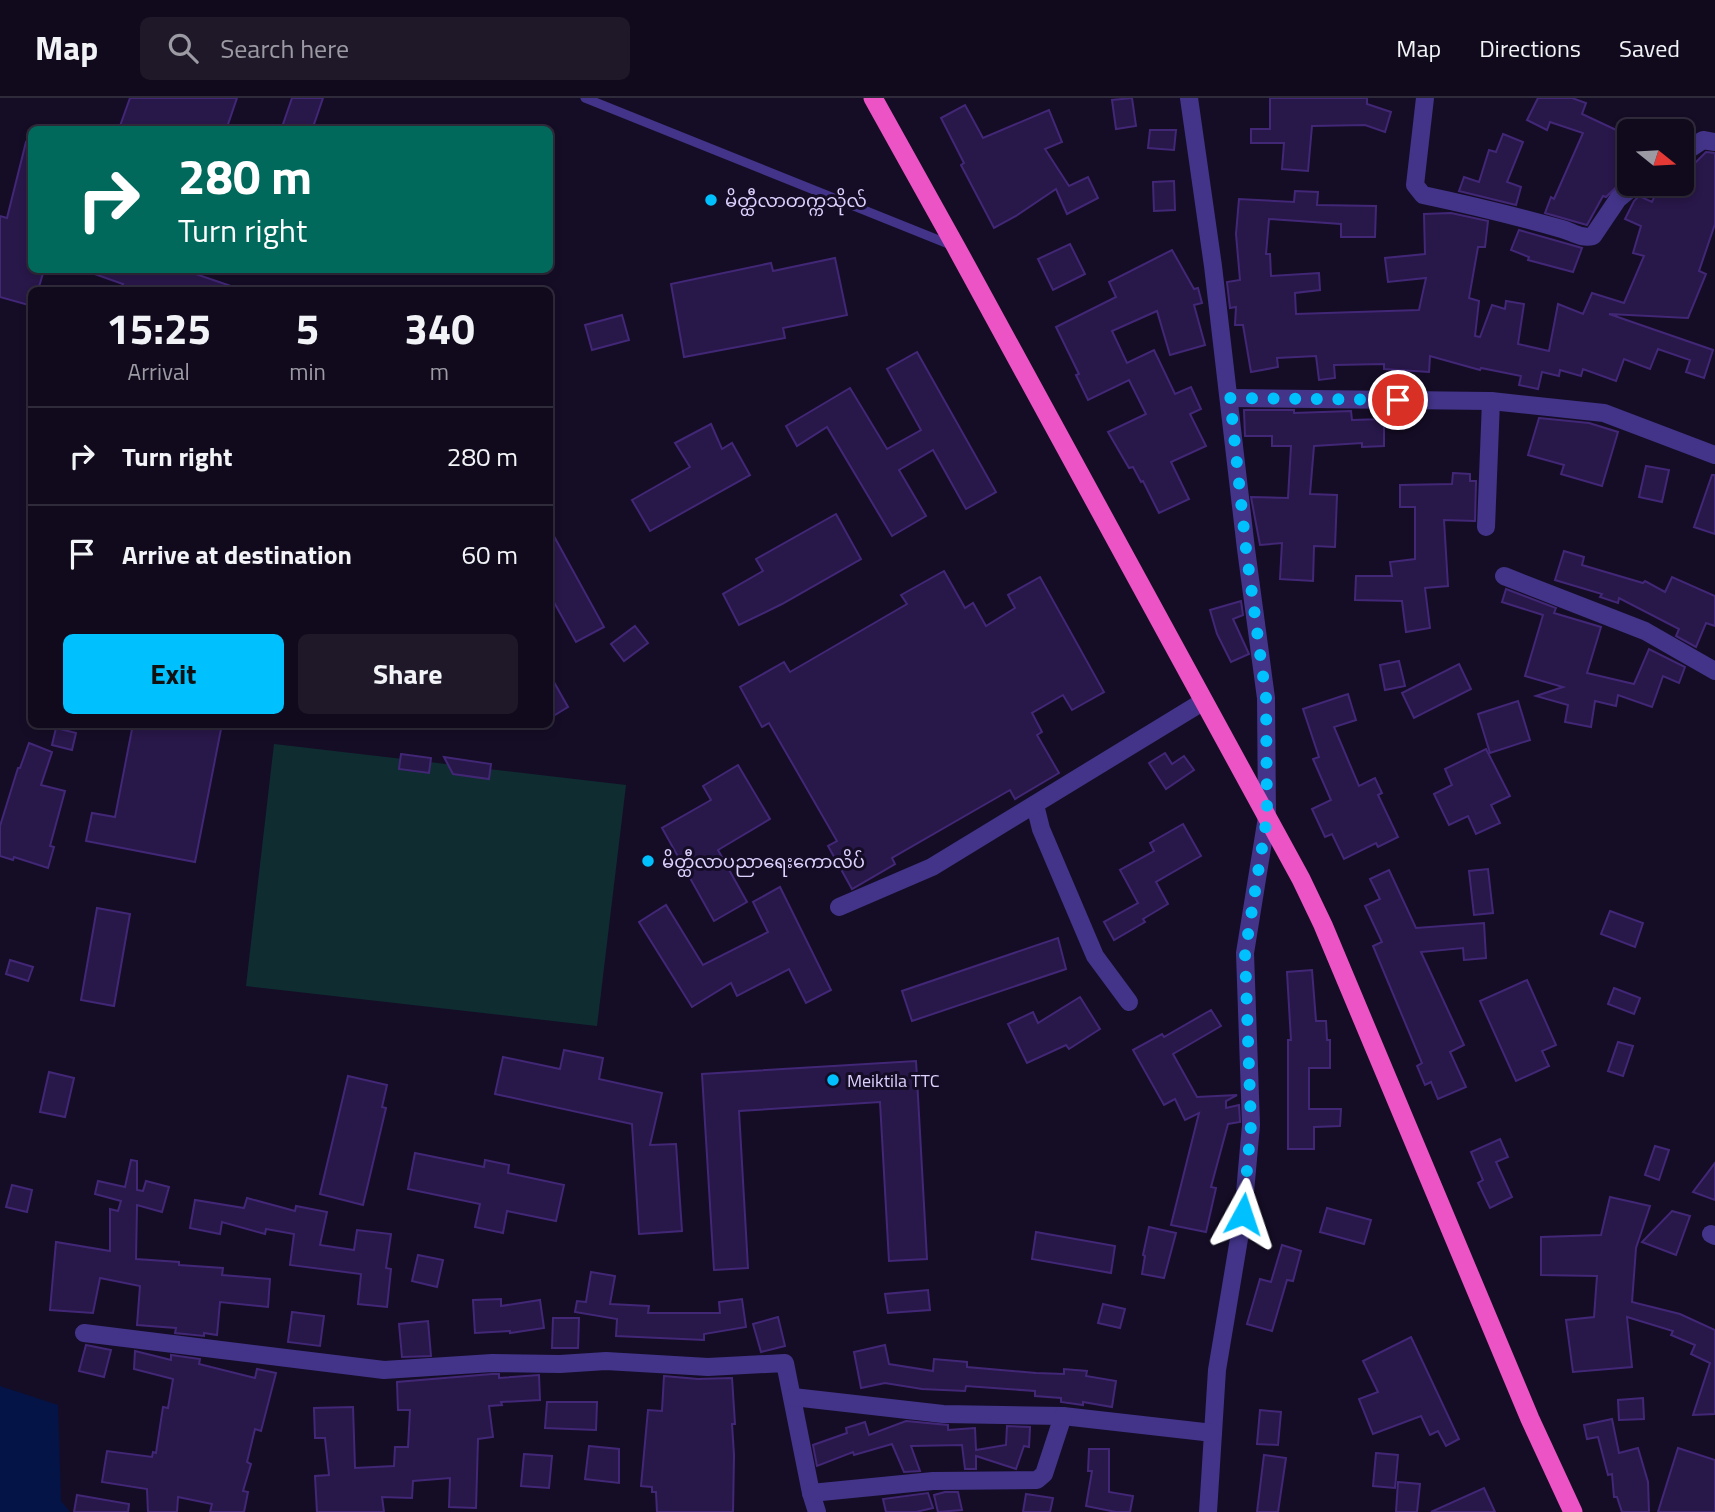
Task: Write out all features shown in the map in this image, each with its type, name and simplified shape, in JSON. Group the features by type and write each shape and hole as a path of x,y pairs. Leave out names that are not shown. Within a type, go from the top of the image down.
{"highway":[{"path":"873,98 1204,701 1323,925 1530,1419 1573,1512"}],"street":[{"path":"1189,98 1230,398 1246,549 1266,698 1267,817 1245,953 1251,1125 1243,1214 1217,1370 1208,1512"},
{"path":"1425,98 1415,185 1423,195 1506,213 1567,230 1584,238 1593,236 1622,196"},
{"path":"1694,146 1703,140 1715,142"},
{"path":"1230,398 1491,401 1604,414 1715,455"},
{"path":"1486,527 1491,401"},
{"path":"1504,576 1645,631 1715,671"},
{"path":"839,907 932,867 1204,701"},
{"path":"1035,805 1041,829 1095,956 1129,1002"},
{"path":"84,1333 384,1370 492,1363 560,1364 606,1361 708,1367 785,1363 817,1512"},
{"path":"793,1397 943,1414 1063,1416 1213,1433"},
{"path":"811,1493 933,1481 1037,1480 1044,1474 1063,1416"}],"lane":[{"path":"585,98 956,247"}],"green space":[{"path":"274,744 626,785 597,1026 246,986"}],"shaded area":[{"path":"0,1386 58,1405 61,1501 70,1512 0,1512"}],"building":[{"path":"130,98 237,98 227,126 120,126"},
{"path":"292,98 323,98 313,126 282,126"},
{"path":"1132,98 1136,126 1116,129 1112,100"},
{"path":"1270,98 1367,98 1367,104 1391,112 1385,132 1365,125 1312,126 1308,171 1282,169 1284,143 1251,143 1251,129 1270,129"},
{"path":"1538,98 1572,98 1586,103 1582,114 1617,130 1617,186 1606,197 1603,196 1587,225 1545,213 1551,197 1554,199 1583,133 1550,122 1547,130 1527,120"},
{"path":"965,105 983,138 1049,110 1062,142 1045,149 1069,186 1088,177 1098,198 1067,214 1056,189 994,228 961,165 964,163 941,118"},
{"path":"1150,130 1176,130 1174,150 1148,148"},
{"path":"1503,134 1523,142 1507,182 1521,187 1516,205 1459,191 1464,177 1479,182 1489,150 1496,152"},
{"path":"28,142 28,273 43,273 39,287 28,287 28,305 0,297 0,216 7,218"},
{"path":"1706,152 1715,153 1715,224 1699,271 1706,274 1688,318 1609,314 1713,350 1704,378 1686,372 1690,360 1658,349 1650,369 1624,359 1616,381 1583,369 1581,376 1560,370 1559,376 1542,372 1538,389 1519,385 1521,376 1481,368 1480,370 1430,356 1429,372 1384,369 1384,364 1334,365 1335,378 1319,380 1316,356 1277,358 1278,367 1251,372 1243,325 1235,325 1236,307 1230,308 1227,282 1240,280 1236,234 1239,199 1294,202 1295,191 1318,192 1317,205 1376,206 1375,237 1341,237 1341,224 1269,219 1266,254 1270,254 1271,276 1319,273 1320,290 1295,293 1296,314 1419,310 1426,278 1388,282 1385,258 1425,254 1424,214 1451,213 1488,221 1485,247 1478,247 1469,298 1479,301 1475,336 1480,337 1492,305 1505,309 1506,301 1524,304 1518,344 1549,351 1558,304 1583,314 1592,293 1624,303 1644,256 1633,253 1641,226 1625,219 1634,201 1639,196 1652,202 1655,196 1694,196 1694,160 1696,162"},
{"path":"1174,181 1175,210 1154,211 1153,182"},
{"path":"1519,230 1582,248 1573,272 1528,260 1529,257 1511,250"},
{"path":"1070,244 1085,274 1053,290 1038,259"},
{"path":"1172,250 1194,289 1198,288 1202,303 1194,305 1205,345 1170,355 1157,311 1112,331 1127,363 1154,350 1175,394 1191,387 1201,409 1190,414 1206,446 1171,462 1189,499 1159,513 1143,481 1141,482 1133,467 1129,468 1108,432 1146,414 1129,380 1088,400 1076,375 1079,374 1056,327 1116,297 1109,282"},
{"path":"835,258 847,315 783,328 785,338 684,357 671,284 771,263 773,271"},
{"path":"92,273 193,273 234,287 122,287 123,284"},
{"path":"622,315 629,340 592,350 585,325"},
{"path":"917,352 996,492 966,509 933,450 899,470 926,516 892,536 827,427 797,446 786,426 850,388 887,449 921,430 887,369"},
{"path":"1244,410 1294,410 1294,413 1351,411 1352,420 1384,419 1384,446 1362,447 1362,443 1314,446 1310,494 1337,495 1335,547 1314,546 1313,581 1280,579 1282,543 1260,545 1251,497 1288,498 1291,446 1272,446 1272,436 1245,436"},
{"path":"1539,418 1589,423 1618,432 1602,486 1561,474 1564,465 1528,455"},
{"path":"711,424 722,449 732,443 750,475 650,531 632,500 690,467 675,443"},
{"path":"1646,466 1669,470 1662,502 1639,497"},
{"path":"1453,473 1470,474 1470,481 1476,481 1475,521 1444,520 1448,586 1425,588 1430,628 1406,632 1402,601 1355,600 1356,576 1392,576 1390,562 1415,559 1415,507 1400,507 1400,485 1452,484"},
{"path":"1712,475 1715,475 1715,534 1694,527"},
{"path":"836,514 861,559 739,625 723,594 763,571 756,559"},
{"path":"553,534 604,627 576,642 553,600"},
{"path":"1564,551 1584,557 1582,565 1643,583 1645,581 1665,592 1672,577 1715,596 1715,626 1706,623 1696,647 1676,636 1679,629 1619,598 1618,603 1600,597 1602,594 1555,580"},
{"path":"944,571 965,608 973,603 986,626 1015,608 1008,595 1040,577 1104,692 1072,710 1063,695 1032,713 1042,732 1037,735 1059,773 1015,799 1010,790 892,858 895,864 852,889 828,846 837,841 769,723 762,727 740,687 784,662 790,672 907,604 901,595"},
{"path":"1506,589 1556,608 1554,613 1601,627 1587,673 1634,684 1649,649 1685,667 1679,683 1663,676 1652,707 1618,695 1616,706 1595,701 1591,727 1565,722 1568,705 1536,696 1563,687 1525,676 1543,615 1502,602"},
{"path":"1241,601 1243,615 1233,619 1249,654 1231,662 1217,634 1210,610"},
{"path":"635,626 648,643 624,661 611,644"},
{"path":"1399,661 1405,686 1385,690 1380,665"},
{"path":"1459,664 1471,689 1414,718 1402,693"},
{"path":"553,680 568,707 553,716"},
{"path":"1348,694 1356,720 1334,727 1359,786 1375,778 1382,793 1378,795 1398,837 1378,847 1376,843 1344,859 1332,834 1325,837 1312,809 1331,800 1313,759 1319,757 1303,709"},
{"path":"1518,701 1530,740 1490,753 1478,714"},
{"path":"56,728 76,733 72,750 52,745"},
{"path":"132,728 221,728 195,862 86,841 92,813 115,817"},
{"path":"29,743 52,752 41,785 65,791 50,846 54,847 48,868 14,857 13,860 0,856 0,826 18,768"},
{"path":"1486,749 1510,796 1491,805 1500,823 1476,834 1468,816 1449,825 1434,794 1452,785 1445,769"},
{"path":"1165,753 1172,764 1184,756 1194,770 1166,789 1149,763"},
{"path":"401,754 431,758 429,773 399,769"},
{"path":"444,757 491,764 489,779 453,774"},
{"path":"738,765 770,819 718,850 747,902 714,921 662,828 711,800 703,786"},
{"path":"1183,824 1201,856 1156,882 1168,904 1143,919 1145,922 1114,940 1104,922 1138,903 1120,870 1154,851 1150,843"},
{"path":"1488,869 1493,913 1474,915 1469,871"},
{"path":"1389,870 1416,928 1484,923 1486,958 1464,960 1463,948 1421,952 1464,1045 1450,1052 1466,1087 1438,1099 1431,1082 1425,1085 1417,1066 1422,1063 1373,946 1382,942 1365,906 1380,899 1370,879"},
{"path":"780,887 831,990 806,1003 789,969 737,996 731,983 692,1007 639,922 666,905 703,965 768,932 753,902"},
{"path":"97,908 130,914 114,1006 81,1000"},
{"path":"1610,911 1643,923 1635,947 1601,934"},
{"path":"1058,938 1066,969 912,1021 902,991"},
{"path":"10,960 33,967 28,981 6,974"},
{"path":"1312,970 1316,1021 1326,1021 1327,1040 1330,1040 1330,1068 1309,1068 1309,1109 1341,1109 1340,1126 1314,1127 1314,1149 1288,1149 1288,1040 1291,1040 1287,972"},
{"path":"1527,980 1556,1045 1542,1051 1549,1066 1516,1081 1480,1001"},
{"path":"1614,988 1640,998 1634,1014 1608,1004"},
{"path":"1080,997 1100,1029 1069,1049 1066,1045 1027,1063 1008,1024 1033,1012 1038,1023"},
{"path":"1211,1010 1221,1026 1173,1054 1197,1097 1237,1095 1226,1101 1226,1108 1239,1105 1240,1122 1228,1124 1211,1187 1216,1188 1206,1232 1171,1225 1199,1113 1185,1120 1175,1099 1164,1105 1133,1050 1162,1034 1164,1037"},
{"path":"1618,1042 1633,1046 1623,1076 1608,1071"},
{"path":"564,1050 603,1058 599,1079 662,1093 650,1145 676,1144 682,1231 639,1234 632,1124 495,1094 503,1057 560,1069"},
{"path":"916,1061 927,1259 889,1261 880,1102 739,1111 748,1268 714,1270 702,1074"},
{"path":"49,1072 74,1078 65,1117 40,1112"},
{"path":"348,1076 387,1085 382,1107 386,1108 363,1205 320,1194"},
{"path":"1500,1139 1508,1157 1496,1162 1512,1197 1490,1208 1478,1183 1483,1180 1471,1152"},
{"path":"1655,1146 1669,1150 1659,1180 1645,1175"},
{"path":"415,1153 484,1167 485,1160 509,1165 508,1173 564,1185 556,1221 507,1211 503,1233 475,1227 480,1204 408,1189"},
{"path":"131,1160 137,1161 137,1190 143,1191 146,1181 169,1187 162,1212 137,1205 136,1259 223,1268 222,1275 270,1279 268,1307 220,1302 217,1335 175,1333 176,1328 137,1325 140,1286 100,1278 93,1313 50,1310 56,1242 110,1251 110,1209 118,1211 121,1201 95,1194 98,1181 125,1187"},
{"path":"1715,1163 1715,1200 1693,1192"},
{"path":"12,1185 32,1190 27,1212 6,1207"},
{"path":"1610,1197 1650,1206 1636,1248 1632,1302 1680,1314 1715,1330 1715,1414 1693,1415 1710,1363 1691,1354 1695,1345 1671,1335 1673,1331 1627,1317 1632,1367 1573,1372 1566,1320 1594,1317 1597,1276 1541,1275 1541,1237 1601,1235"},
{"path":"247,1198 295,1211 296,1206 327,1212 320,1245 354,1250 357,1230 391,1234 386,1268 391,1269 387,1307 358,1304 361,1274 290,1265 294,1234 266,1229 265,1234 222,1222 220,1234 190,1228 195,1200 244,1208"},
{"path":"1327,1208 1371,1220 1364,1244 1320,1232"},
{"path":"1672,1211 1690,1216 1676,1255 1642,1242"},
{"path":"1149,1227 1176,1233 1164,1278 1142,1274"},
{"path":"1036,1232 1115,1246 1111,1273 1032,1259"},
{"path":"1282,1245 1301,1251 1293,1281 1287,1280 1272,1331 1247,1324 1260,1279 1271,1282"},
{"path":"418,1255 443,1260 437,1287 412,1281"},
{"path":"591,1272 615,1276 610,1304 649,1306 648,1313 720,1313 719,1302 742,1299 746,1327 704,1334 704,1340 616,1336 617,1319 575,1312 577,1301 586,1302"},
{"path":"928,1290 930,1310 888,1313 885,1294"},
{"path":"501,1299 501,1306 540,1300 544,1328 510,1333 475,1333 473,1300"},
{"path":"1103,1304 1125,1309 1120,1328 1098,1323"},
{"path":"292,1312 324,1316 320,1346 288,1342"},
{"path":"778,1317 785,1346 761,1352 753,1324"},
{"path":"553,1318 579,1318 578,1348 552,1348"},
{"path":"428,1321 431,1356 402,1357 399,1324"},
{"path":"1411,1337 1459,1439 1446,1446 1438,1431 1430,1435 1421,1416 1373,1434 1359,1399 1378,1392 1363,1361"},
{"path":"86,1345 111,1350 104,1377 79,1371"},
{"path":"885,1345 889,1364 933,1371 934,1359 967,1362 967,1367 1036,1373 1064,1374 1064,1369 1087,1371 1086,1376 1116,1381 1112,1407 1083,1402 1083,1405 1061,1402 1061,1398 1035,1396 1035,1391 966,1386 965,1391 922,1389 885,1383 861,1388 854,1352"},
{"path":"135,1351 171,1360 171,1355 200,1359 199,1364 255,1378 257,1369 276,1373 261,1431 255,1429 247,1462 251,1464 243,1491 248,1492 244,1512 210,1512 212,1504 178,1497 177,1512 148,1512 147,1489 102,1482 107,1451 152,1457 153,1452 156,1453 163,1407 168,1408 173,1379 134,1369"},
{"path":"499,1374 499,1378 539,1375 540,1400 501,1402 502,1405 489,1406 493,1437 478,1439 476,1508 449,1507 450,1478 413,1481 412,1498 382,1497 384,1512 317,1512 315,1476 329,1475 325,1438 315,1438 314,1408 353,1407 355,1468 394,1466 395,1447 408,1447 410,1410 398,1410 397,1382"},
{"path":"664,1376 732,1378 735,1424 732,1424 733,1512 657,1512 656,1492 652,1492 652,1487 641,1486 648,1410 662,1411"},
{"path":"1643,1398 1644,1419 1619,1420 1618,1400"},
{"path":"547,1402 597,1402 596,1430 545,1428"},
{"path":"1260,1410 1281,1412 1278,1445 1257,1444"},
{"path":"1612,1419 1619,1453 1638,1448 1648,1482 1649,1512 1622,1512 1617,1497 1614,1497 1612,1474 1608,1475 1598,1437 1587,1439 1584,1425"},
{"path":"906,1421 948,1425 948,1430 975,1428 976,1450 1006,1445 1007,1426 1030,1427 1029,1447 1024,1446 1016,1469 976,1456 976,1469 965,1469 962,1445 911,1446 920,1471 904,1472 892,1444 854,1455 853,1452 817,1466 813,1445 847,1433 846,1428 865,1422 869,1435"},
{"path":"589,1446 619,1449 619,1483 585,1479"},
{"path":"1678,1448 1715,1460 1715,1512 1658,1512"},
{"path":"1089,1449 1109,1449 1109,1492 1133,1496 1130,1512 1086,1506 1092,1471 1088,1471"},
{"path":"1376,1453 1398,1455 1395,1488 1373,1486"},
{"path":"524,1454 552,1456 549,1488 521,1486"},
{"path":"1264,1455 1286,1458 1278,1512 1257,1512"},
{"path":"1398,1482 1420,1484 1417,1512 1396,1512"},
{"path":"1484,1488 1495,1512 1431,1512"},
{"path":"958,1492 962,1510 938,1512 934,1495"},
{"path":"928,1493 933,1508 916,1512 886,1512 883,1499"},
{"path":"1026,1494 1053,1498 1050,1512 1023,1512"},
{"path":"77,1495 129,1504 128,1512 74,1512"}],"place":[{"name":"မိတ္ထီလာတက္ကသိုလ်","path":"711,200"},
{"name":"မိတ္ထီလာပညာရေးကောလိပ်","path":"648,861"},
{"name":"Meiktila TTC","path":"833,1080"}],"route":[{"path":"1243,1214 1251,1125 1245,953 1267,817 1266,698 1246,549 1230,398 1398,400"}]}
